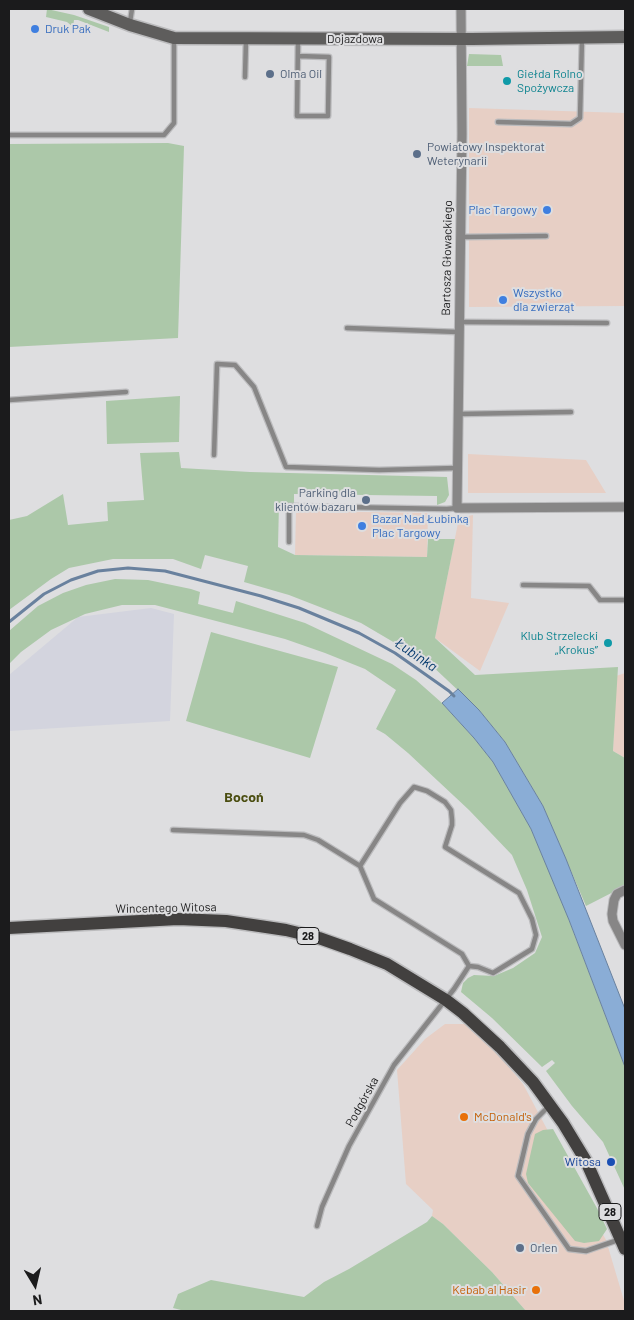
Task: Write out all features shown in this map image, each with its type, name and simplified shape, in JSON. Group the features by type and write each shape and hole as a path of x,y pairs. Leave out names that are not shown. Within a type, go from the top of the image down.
{"main road":[{"name":"Wincentego Witosa","path":"9,928 178,920 226,920 319,938 387,964 446,1000 463,1013 500,1047 532,1082 550,1105 586,1161 623,1244"}],"street":[{"name":"Dojazdowa","path":"89,9 130,25 174,38 460,40 625,37"},
{"name":"Bartosza Głowackiego","path":"457,508 462,134 461,9"},
{"path":"457,508 625,507"},
{"path":"625,890 616,894 612,914 613,921 625,945"}],"lane":[{"path":"130,25 132,9"},
{"path":"9,135 164,135 174,123 174,38"},
{"path":"498,122 571,124 580,118 582,38"},
{"path":"245,77 246,39"},
{"path":"298,39 297,116 328,116 329,57 298,56"},
{"path":"461,237 546,236"},
{"path":"458,322 607,323"},
{"path":"347,328 458,332"},
{"path":"214,455 217,364 236,365 254,386 286,467 379,470 457,468"},
{"path":"9,400 126,392"},
{"path":"457,414 571,412"},
{"path":"290,542 289,506 457,508"},
{"path":"523,585 589,586 600,600 625,600"},
{"path":"173,830 304,835 318,840 360,866 374,899 462,954 469,966 493,973 532,949 536,935 532,919 519,893 445,847 452,825 452,810 445,802 427,791 414,787 400,804 360,866"},
{"name":"Podgórska","path":"317,1226 322,1207 350,1146 394,1065 446,1000 469,966"},
{"path":"550,1105 536,1118 528,1134 518,1176 569,1250 586,1251 608,1245 623,1244"}],"shaded area":[{"name":"Plac Targowy","path":"469,108 625,113 625,306 469,307"},
{"path":"468,454 586,460 606,493 468,493"},
{"name":"Bazar Nad Łubinką Plac Targowy","path":"296,511 428,513 427,557 295,555"},
{"path":"473,515 471,598 509,603 480,671 435,638 459,518"},
{"path":"151,608 174,614 170,721 9,731 9,675 78,617"},
{"path":"625,673 625,758 613,751 616,676"},
{"path":"445,1024 468,1024 482,1035 523,1084 606,1240 625,1304 625,1311 526,1311 492,1272 443,1224 432,1216 433,1210 406,1184 397,1070 425,1039"}],"green space":[{"path":"47,9 74,15 109,27 109,32 78,20 74,20 73,27 67,22 46,17"},
{"path":"469,54 501,55 503,66 467,66"},
{"path":"168,143 184,146 178,338 9,347 9,144"},
{"path":"180,396 179,442 107,444 106,401"},
{"path":"179,452 181,468 250,472 447,477 449,495 445,502 437,505 437,496 294,494 294,503 279,503 278,547 295,555 427,557 428,539 455,539 435,638 475,675 618,667 613,751 625,758 625,886 586,906 543,806 505,742 479,710 429,663 361,623 289,595 244,582 248,566 205,555 201,569 173,559 113,559 69,568 9,610 9,520 27,516 63,494 68,525 108,521 107,502 144,500 140,453"},
{"path":"115,579 148,580 191,589 200,592 198,604 233,613 236,601 305,623 392,664 416,680 442,703 474,738 493,762 531,829 562,902 625,1067 625,1190 603,1142 572,1106 546,1071 555,1063 552,1060 542,1067 492,1018 461,992 463,983 474,975 494,976 513,968 535,953 542,937 527,890 512,855 469,810 408,753 376,729 396,690 365,669 325,653 285,639 155,605 122,605 85,614 51,630 21,652 9,664 9,631 38,606 63,593 86,585"},
{"path":"211,632 338,667 310,758 186,721"},
{"path":"553,1129 607,1229 599,1241 584,1243 575,1241 528,1183 526,1174 535,1134 543,1130"},
{"path":"432,1216 443,1224 492,1272 526,1311 185,1311 173,1308 178,1294 211,1280 304,1297 324,1282 427,1222"}],"water":[{"path":"458,689 479,710 505,742 543,806 625,1009 625,1067 569,920 531,829 493,762 442,703"}],"waterway":[{"name":"Łubinka","path":"9,622 44,594 71,580 98,571 128,568 165,571 299,608 359,633 395,653 454,696"}],"place":[{"name":"Druk Pak","path":"35,29"},
{"name":"Olma Oil","path":"270,74"},
{"name":"Giełda Rolno Spożywcza","path":"507,81"},
{"name":"Powiatowy Inspektorat Weterynarii","path":"417,154"},
{"name":"Plac Targowy","path":"547,210"},
{"name":"Wszystko dla zwierząt","path":"503,300"},
{"name":"Parking dla klientów bazaru","path":"366,500"},
{"name":"Bazar Nad Łubinką Plac Targowy","path":"362,526"},
{"name":"Klub Strzelecki „Krokus”","path":"608,643"},
{"name":"McDonald's","path":"464,1117"},
{"name":"Witosa","path":"611,1162"},
{"name":"Orlen","path":"520,1248"},
{"name":"Kebab al Hasir","path":"536,1290"}],"district":[{"name":"Bocoń","path":"244,797"}]}
